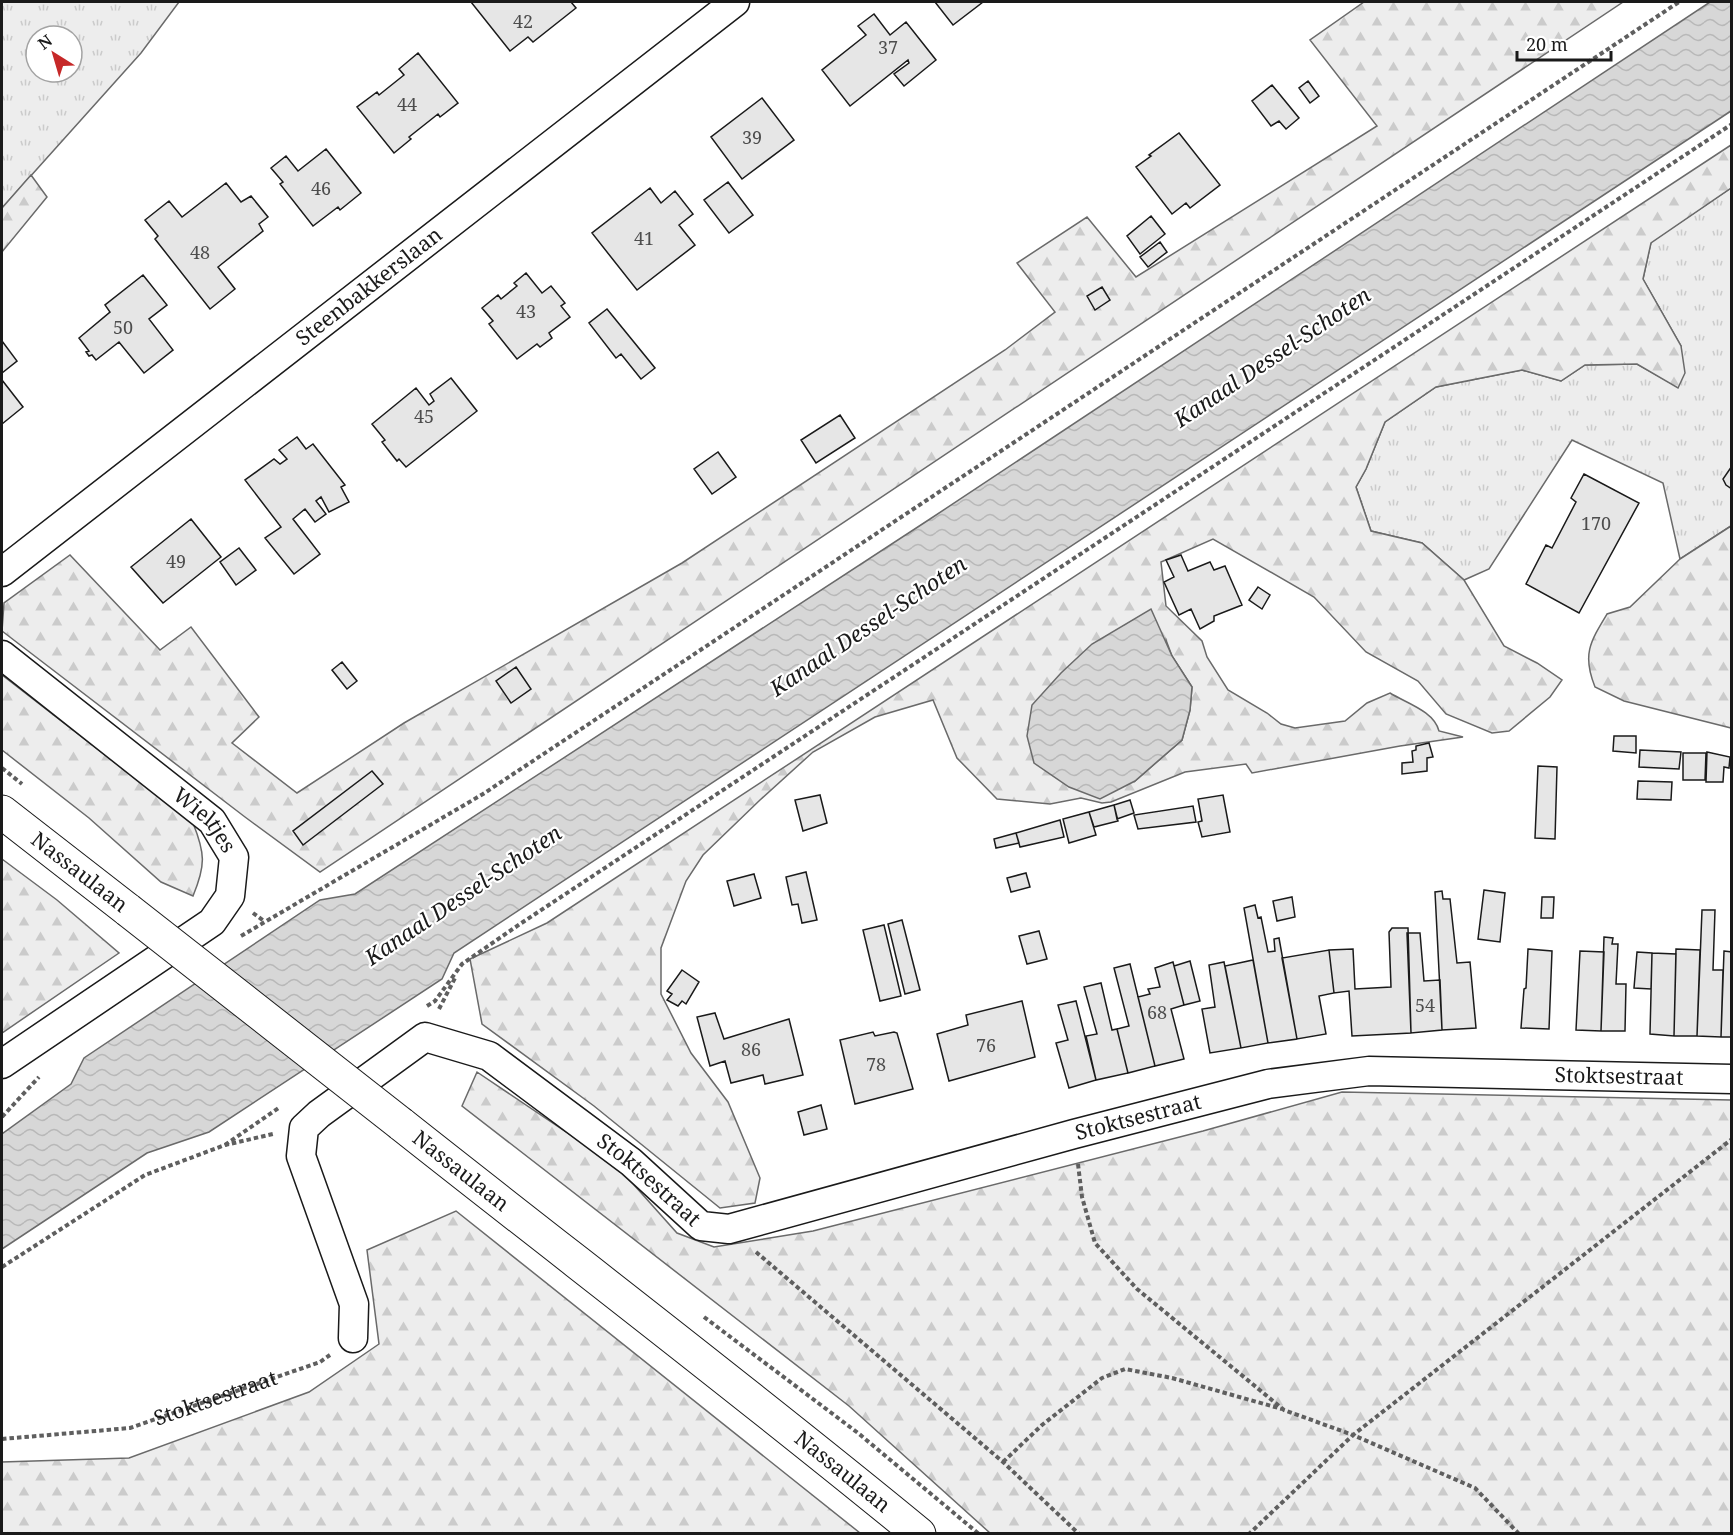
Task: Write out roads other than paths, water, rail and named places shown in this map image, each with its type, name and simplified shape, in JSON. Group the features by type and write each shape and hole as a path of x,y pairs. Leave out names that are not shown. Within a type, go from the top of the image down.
{"main road":[{"name":"Nassaulaan","path":"2,812 560,1250 713,1367 919,1533"}],"street":[{"name":"Steenbakkerslaan","path":"2,572 735,2"},
{"name":"Wieltjes","path":"2,655 212,821 234,857 230,896 212,922 2,1064"},
{"name":"Stoktsestraat","path":"352,1338 354,1304 301,1156 304,1128 319,1114 425,1037 489,1056 631,1162 701,1226 729,1229 1074,1134 1268,1084 1369,1071 1731,1079"}],"water":[{"name":"Kanaal Dessel-Schoten","path":"1710,2 1731,2 1731,111 454,953 442,979 209,1132 147,1153 2,1249 2,1134 71,1084 84,1058 320,900 355,894 930,519"},
{"path":"1151,609 1172,656 1192,687 1190,710 1182,740 1135,781 1100,799 1069,787 1034,763 1027,736 1032,705 1092,644"}]}
